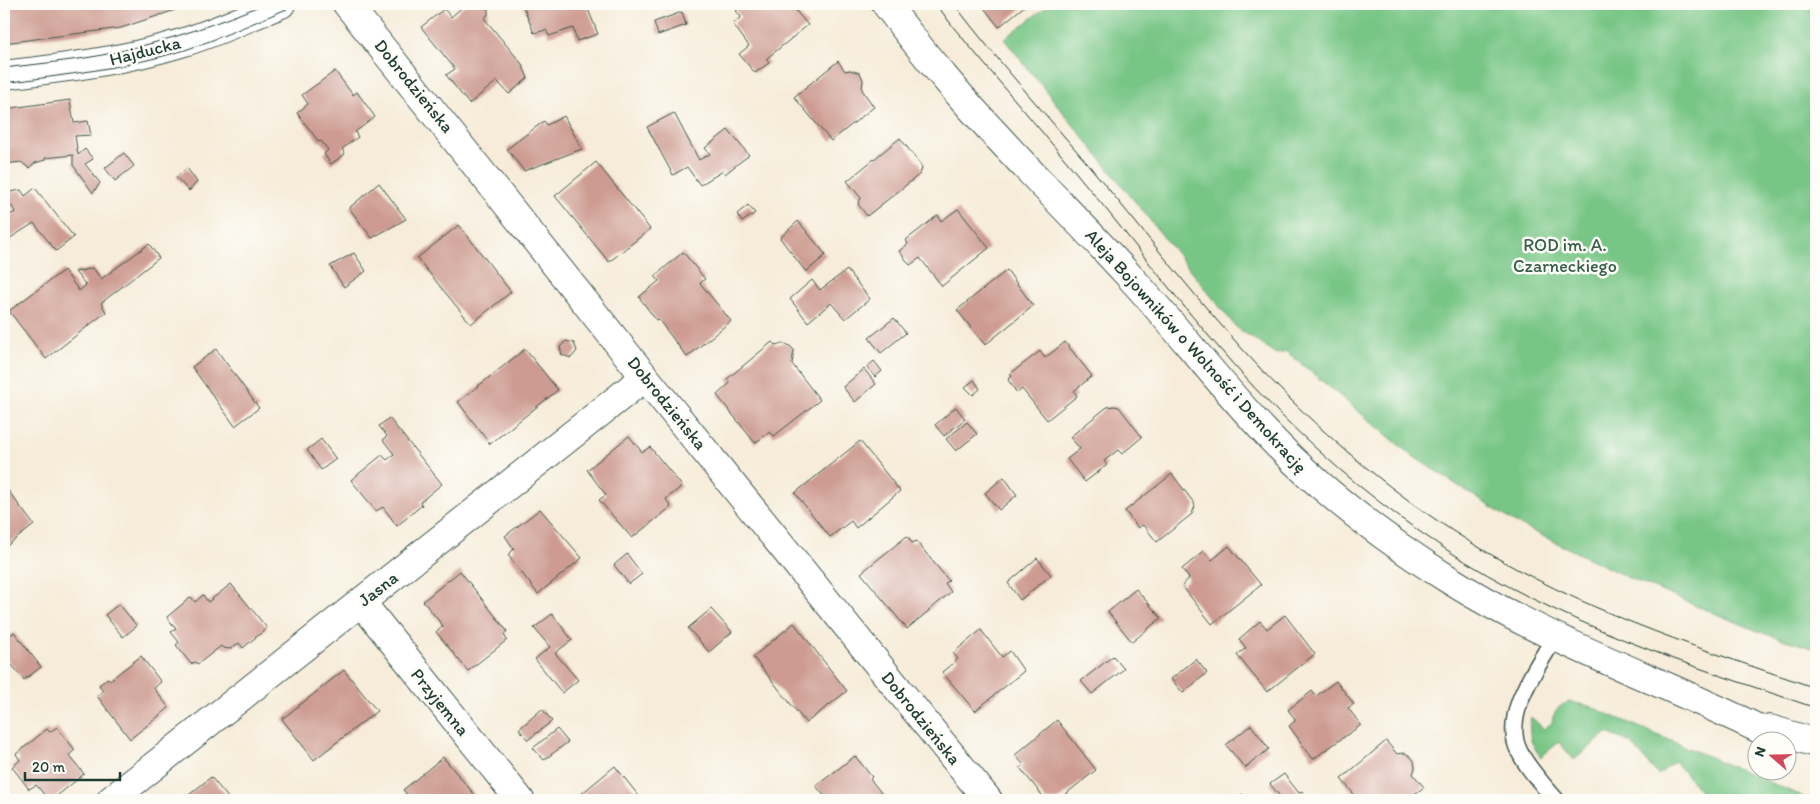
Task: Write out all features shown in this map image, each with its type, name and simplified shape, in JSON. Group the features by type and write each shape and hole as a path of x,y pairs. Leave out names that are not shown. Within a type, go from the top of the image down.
{"street":[{"name":"Hajducka","path":"4,75 81,66 126,58 182,43 281,4"},
{"name":"Dobrodzieńska","path":"348,4 988,800"},
{"name":"Aleja Bojowników o Wolność i Demokrację","path":"886,4 924,54 968,104 1131,278 1240,405 1296,464 1366,522 1417,559 1492,605 1555,637 1767,732"},
{"name":"Jasna","path":"111,800 646,376"},
{"name":"Przyjemna","path":"361,602 520,800"},
{"name":"Aleja Bojowników o Wolność i Demokrację","path":"1750,723 1816,743"},
{"name":"Aleja Bojowników o Wolność i Demokrację","path":"1798,748 1816,758"}],"lane":[{"path":"1555,637 1524,690 1516,715 1514,731 1516,745 1523,758 1556,800"}],"green space":[{"name":"ROD im. A. Czarneckiego","path":"1050,4 1816,4 1816,649 1765,634 1629,578 1514,522 1411,455 1287,352 1276,354 1236,327 1004,39"},
{"path":"1570,702 1589,706 1748,773 1748,782 1768,782 1811,800 1707,800 1675,761 1658,775 1631,743 1607,733 1574,760 1559,742 1541,757 1534,748 1531,738 1531,717 1544,729 1552,723 1557,710 1562,705"}],"building":[{"path":"4,4 193,4 121,28 4,43"},
{"path":"466,4 485,4 488,7 488,15 484,18 522,64 528,78 509,94 497,81 469,104 446,75 455,69 421,27 444,9 451,17"},
{"path":"530,4 586,4 598,34 577,41 573,28 549,36 546,30 534,33 523,6"},
{"path":"664,4 682,4 666,10"},
{"path":"745,4 790,4 808,25 766,59 769,63 755,73 739,54 749,46 733,24 741,17 736,11"},
{"path":"981,4 1027,4 999,27"},
{"path":"682,12 686,25 658,35 654,22"},
{"path":"838,61 845,71 850,70 860,73 863,80 862,90 874,107 831,141 794,97"},
{"path":"335,71 353,95 357,92 375,117 355,132 358,137 342,149 345,154 331,164 324,154 328,150 321,141 319,142 297,113 308,104 302,95"},
{"path":"70,100 74,123 88,121 91,135 75,136 78,155 85,149 93,159 85,164 100,183 93,193 73,165 73,155 45,158 45,160 35,163 29,168 21,162 4,164 4,109"},
{"path":"674,113 699,160 710,154 705,148 728,130 749,155 725,174 723,171 700,185 687,167 673,175 647,127"},
{"path":"564,116 582,149 524,171 507,149 544,121 547,125"},
{"path":"900,138 920,164 922,168 920,174 867,216 858,204 861,198 847,181"},
{"path":"124,153 134,166 115,181 105,168"},
{"path":"596,162 650,229 609,262 555,196"},
{"path":"187,168 197,182 189,191 176,177"},
{"path":"379,183 406,219 372,238 349,208"},
{"path":"4,185 10,192 21,190 25,196 35,188 74,237 56,251 34,223 4,242 4,217 16,212 4,197"},
{"path":"748,205 755,213 742,222 737,214"},
{"path":"958,209 989,248 942,286 920,258 910,265 899,251 908,244 906,240 938,215 941,221"},
{"path":"798,221 826,255 806,272 780,238"},
{"path":"459,225 511,292 471,324 417,258"},
{"path":"149,244 159,258 101,303 106,312 46,359 9,311 64,270 79,291 86,285 75,272 93,268 101,279"},
{"path":"683,252 705,279 700,283 731,321 687,357 639,297 659,281 655,276"},
{"path":"354,253 366,271 344,287 330,266"},
{"path":"847,270 870,299 845,319 831,303 808,322 790,299 812,280 820,290"},
{"path":"1007,270 1033,306 985,345 957,310"},
{"path":"894,318 906,333 881,353 869,338"},
{"path":"566,341 574,343 577,351 571,358 562,355 560,347"},
{"path":"772,342 776,345 783,343 794,350 792,364 820,400 774,436 770,432 755,443 717,395 730,383 727,379"},
{"path":"1065,342 1092,376 1074,391 1077,396 1047,420 1022,389 1017,393 1008,380 1012,376 1010,374 1040,351 1045,358"},
{"path":"216,349 259,408 235,426 192,367"},
{"path":"525,349 558,390 490,444 458,402"},
{"path":"874,361 882,371 875,377 867,367"},
{"path":"864,369 876,384 855,402 843,387"},
{"path":"974,380 980,389 973,395 965,387"},
{"path":"956,407 965,419 944,436 935,425"},
{"path":"1107,407 1119,407 1142,437 1122,454 1118,450 1104,461 1107,465 1085,482 1067,459 1080,449 1070,437"},
{"path":"389,418 442,484 420,502 422,505 397,526 383,507 376,511 351,480 382,455 387,460 394,454 383,440 387,436 379,426"},
{"path":"967,422 977,434 956,451 946,439"},
{"path":"629,436 642,452 650,447 682,486 666,499 671,507 632,538 599,500 606,495 587,470"},
{"path":"321,439 336,459 321,470 307,450"},
{"path":"860,441 900,491 856,528 851,521 830,537 795,493"},
{"path":"1172,474 1195,506 1192,514 1157,542 1143,525 1138,528 1125,511"},
{"path":"1004,477 1017,495 999,510 985,493"},
{"path":"4,485 34,525 4,548"},
{"path":"540,509 582,558 538,594 508,555 514,549 505,536"},
{"path":"907,536 912,543 916,541 949,581 945,583 951,592 907,629 861,573"},
{"path":"1229,546 1261,585 1212,624 1182,586 1189,578 1182,569 1204,551 1212,560"},
{"path":"627,554 642,574 629,584 614,565"},
{"path":"1037,558 1051,575 1020,600 1008,583"},
{"path":"460,571 507,631 504,635 507,640 468,671 436,632 443,626 423,601"},
{"path":"231,584 267,628 243,648 239,643 230,649 221,646 198,664 195,662 191,664 176,645 179,642 171,632 176,629 167,617 191,597 195,602 203,595 208,602"},
{"path":"1136,589 1161,618 1132,642 1108,612"},
{"path":"119,604 137,626 123,637 105,615"},
{"path":"711,609 732,632 709,652 688,628"},
{"path":"552,614 572,640 555,653 578,680 562,693 535,659 550,647 534,628"},
{"path":"1285,615 1315,654 1267,692 1237,655 1246,648 1239,639 1260,621 1267,629"},
{"path":"794,623 847,691 806,723 753,657"},
{"path":"981,630 1002,657 1010,651 1024,671 975,711 942,672 958,659 953,653"},
{"path":"14,632 41,667 24,680 4,655 4,640"},
{"path":"141,656 161,682 154,688 169,708 130,739 97,696 103,691 99,685 108,678 110,680"},
{"path":"1113,656 1124,669 1092,694 1081,681"},
{"path":"1196,659 1207,673 1183,693 1171,679"},
{"path":"344,670 377,711 314,760 282,719"},
{"path":"1336,681 1354,704 1348,708 1361,725 1313,759 1289,726 1296,720 1288,710 1312,691 1316,696"},
{"path":"542,709 552,721 528,740 519,729"},
{"path":"1057,720 1096,770 1058,800 1046,800 1020,768 1024,765 1015,755"},
{"path":"1251,725 1269,749 1245,768 1226,745"},
{"path":"57,727 75,750 69,755 84,774 52,800 49,800 36,785 29,789 12,767 20,760 16,754 47,729 50,732"},
{"path":"557,729 568,742 544,760 533,748"},
{"path":"1386,741 1397,754 1405,753 1411,757 1415,768 1413,774 1424,787 1407,800 1359,800 1341,779"},
{"path":"855,756 887,800 823,800 826,798 816,786"},
{"path":"443,757 479,800 412,800 403,790"},
{"path":"615,766 642,800 575,799"},
{"path":"1284,774 1299,793 1302,791 1310,800 1283,800 1270,784"},
{"path":"211,777 230,800 183,800"},
{"path":"1242,794 1247,800 1236,800 1236,799"}],"tram line":[{"path":"4,68 80,59 143,46 196,30 264,4"},
{"path":"4,83 95,70 163,56 214,39 299,4"},
{"path":"936,4 1191,315 1255,389 1297,431 1379,501 1444,548 1487,575 1532,599 1625,640 1816,708"},
{"path":"954,4 1242,349 1315,423 1389,486 1442,524 1497,558 1574,598 1653,631 1816,688"}]}
